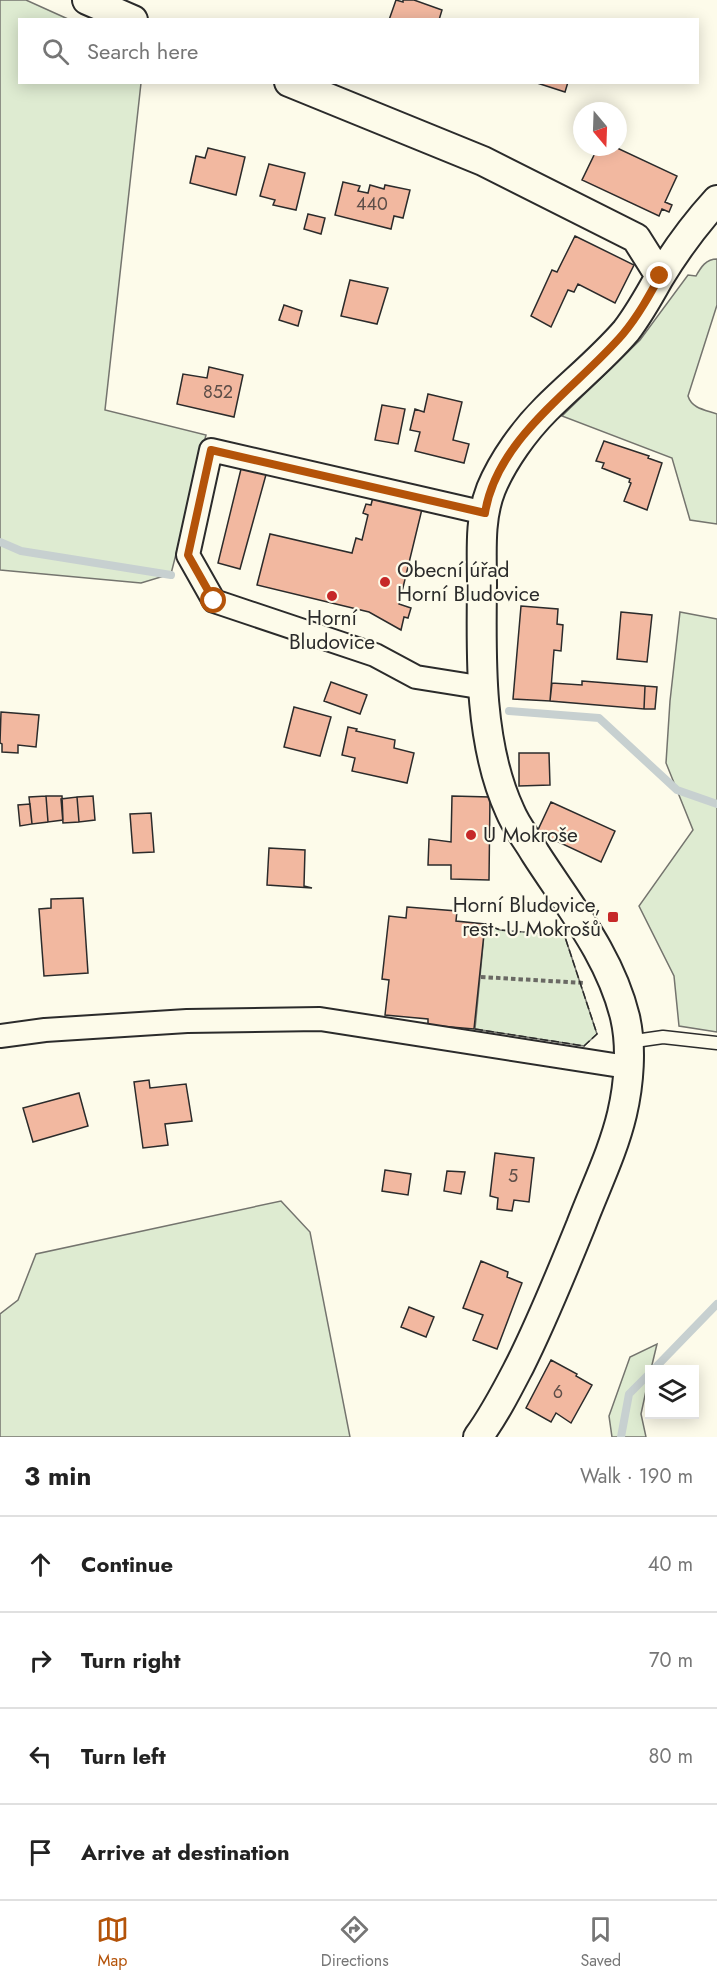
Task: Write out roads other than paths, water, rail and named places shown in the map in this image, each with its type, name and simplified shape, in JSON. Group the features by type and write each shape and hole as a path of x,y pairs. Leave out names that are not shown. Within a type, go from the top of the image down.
{"street":[{"path":"87,0 129,18"},
{"path":"294,84 483,161 636,237 660,276"},
{"path":"478,1437 494,1416 547,1308 617,1132 622,1112 628,1055 625,1018 612,980 597,947 510,813 496,774 484,688 482,540 485,513 491,489 502,467 520,441 543,411 622,335 644,306 660,276 686,237 717,200"},
{"path":"484,688 416,677 375,655 214,601 188,555 211,450 485,513"},
{"path":"0,1036 45,1030 187,1021 320,1019 628,1055"}],"lane":[{"path":"628,1055 663,1037 717,1043"}],"waterway":[{"path":"0,542 21,551 171,575"},
{"path":"509,711 599,718 677,790 717,804"},
{"path":"658,1365 717,1304"},
{"path":"621,1437 629,1394 645,1378"}],"place":[{"name":"Obecní úřad Horní Bludovice","path":"385,582"},
{"name":"Horní Bludovice","path":"332,596"},
{"name":"U Mokroše","path":"471,835"},
{"name":"Horní Bludovice, rest. U Mokrošů","path":"613,917"}]}
